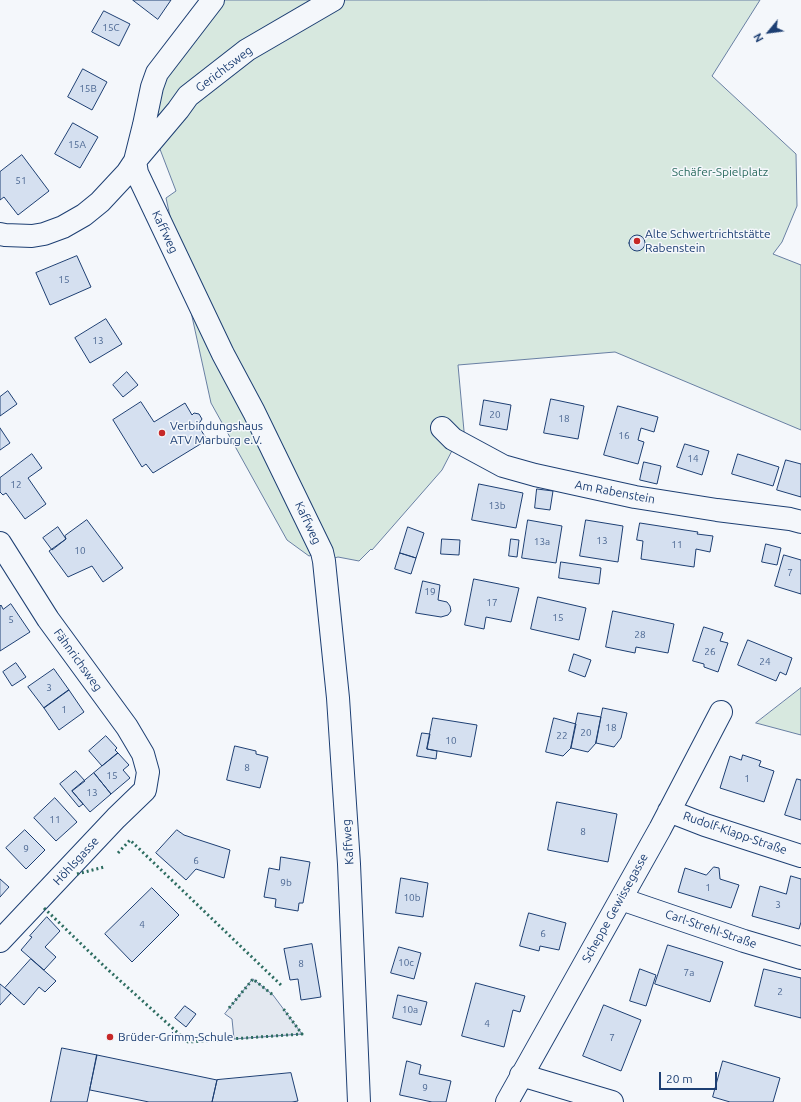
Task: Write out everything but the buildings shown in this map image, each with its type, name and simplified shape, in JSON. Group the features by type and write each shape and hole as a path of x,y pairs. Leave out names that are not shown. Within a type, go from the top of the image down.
{"street":[{"name":"Kaffweg","path":"213,0 157,73 152,87 135,161 137,173 166,235 223,354 254,412 322,552 338,698 350,864 360,1102"},
{"name":"Gerichtsweg","path":"0,234 32,236 44,234 63,227 84,216 100,202 127,173 188,96 247,50 333,0"},
{"name":"Am Rabenstein","path":"442,428 453,439 503,466 534,475 635,497 717,510 790,519 801,522"},
{"name":"Fähnrichsweg","path":"0,543 48,619 127,726 143,754 148,772 148,779"},
{"name":"Scheppe Gewissegasse","path":"507,1102 520,1075 669,811 721,712"},
{"name":"Höhlsgasse","path":"0,941 116,818 145,790 148,779"},
{"name":"Rudolf-Klapp-Straße","path":"669,811 705,825 801,856"},
{"name":"Carl-Strehl-Straße","path":"621,898 744,941 801,958"},
{"path":"520,1075 612,1102"}],"green space":[{"name":"Schäfer-Spielplatz","path":"217,0 760,0 712,76 796,154 797,206 782,242 773,254 801,265 801,430 615,352 458,365 465,442 458,439 442,470 372,550 371,549 359,561 338,557 324,561 317,554 309,556 287,540 211,403 166,198 176,191 158,144 148,124 160,87"},
{"path":"801,688 801,735 756,723"}],"shaded area":[{"path":"253,979 273,995 302,1034 234,1039 232,1019 225,1014"}],"hedge":[{"path":"118,853 130,840 282,986"},
{"path":"77,874 104,867"},
{"path":"44,908 105,967 188,1042 302,1034 282,1007"},
{"path":"229,1008 253,979 273,995"}],"place":[{"name":"Alte Schwertrichtstätte Rabenstein","path":"637,241"},
{"name":"Verbindungshaus ATV Marburg e.V.","path":"162,433"},
{"name":"Brüder-Grimm-Schule","path":"110,1037"}]}
